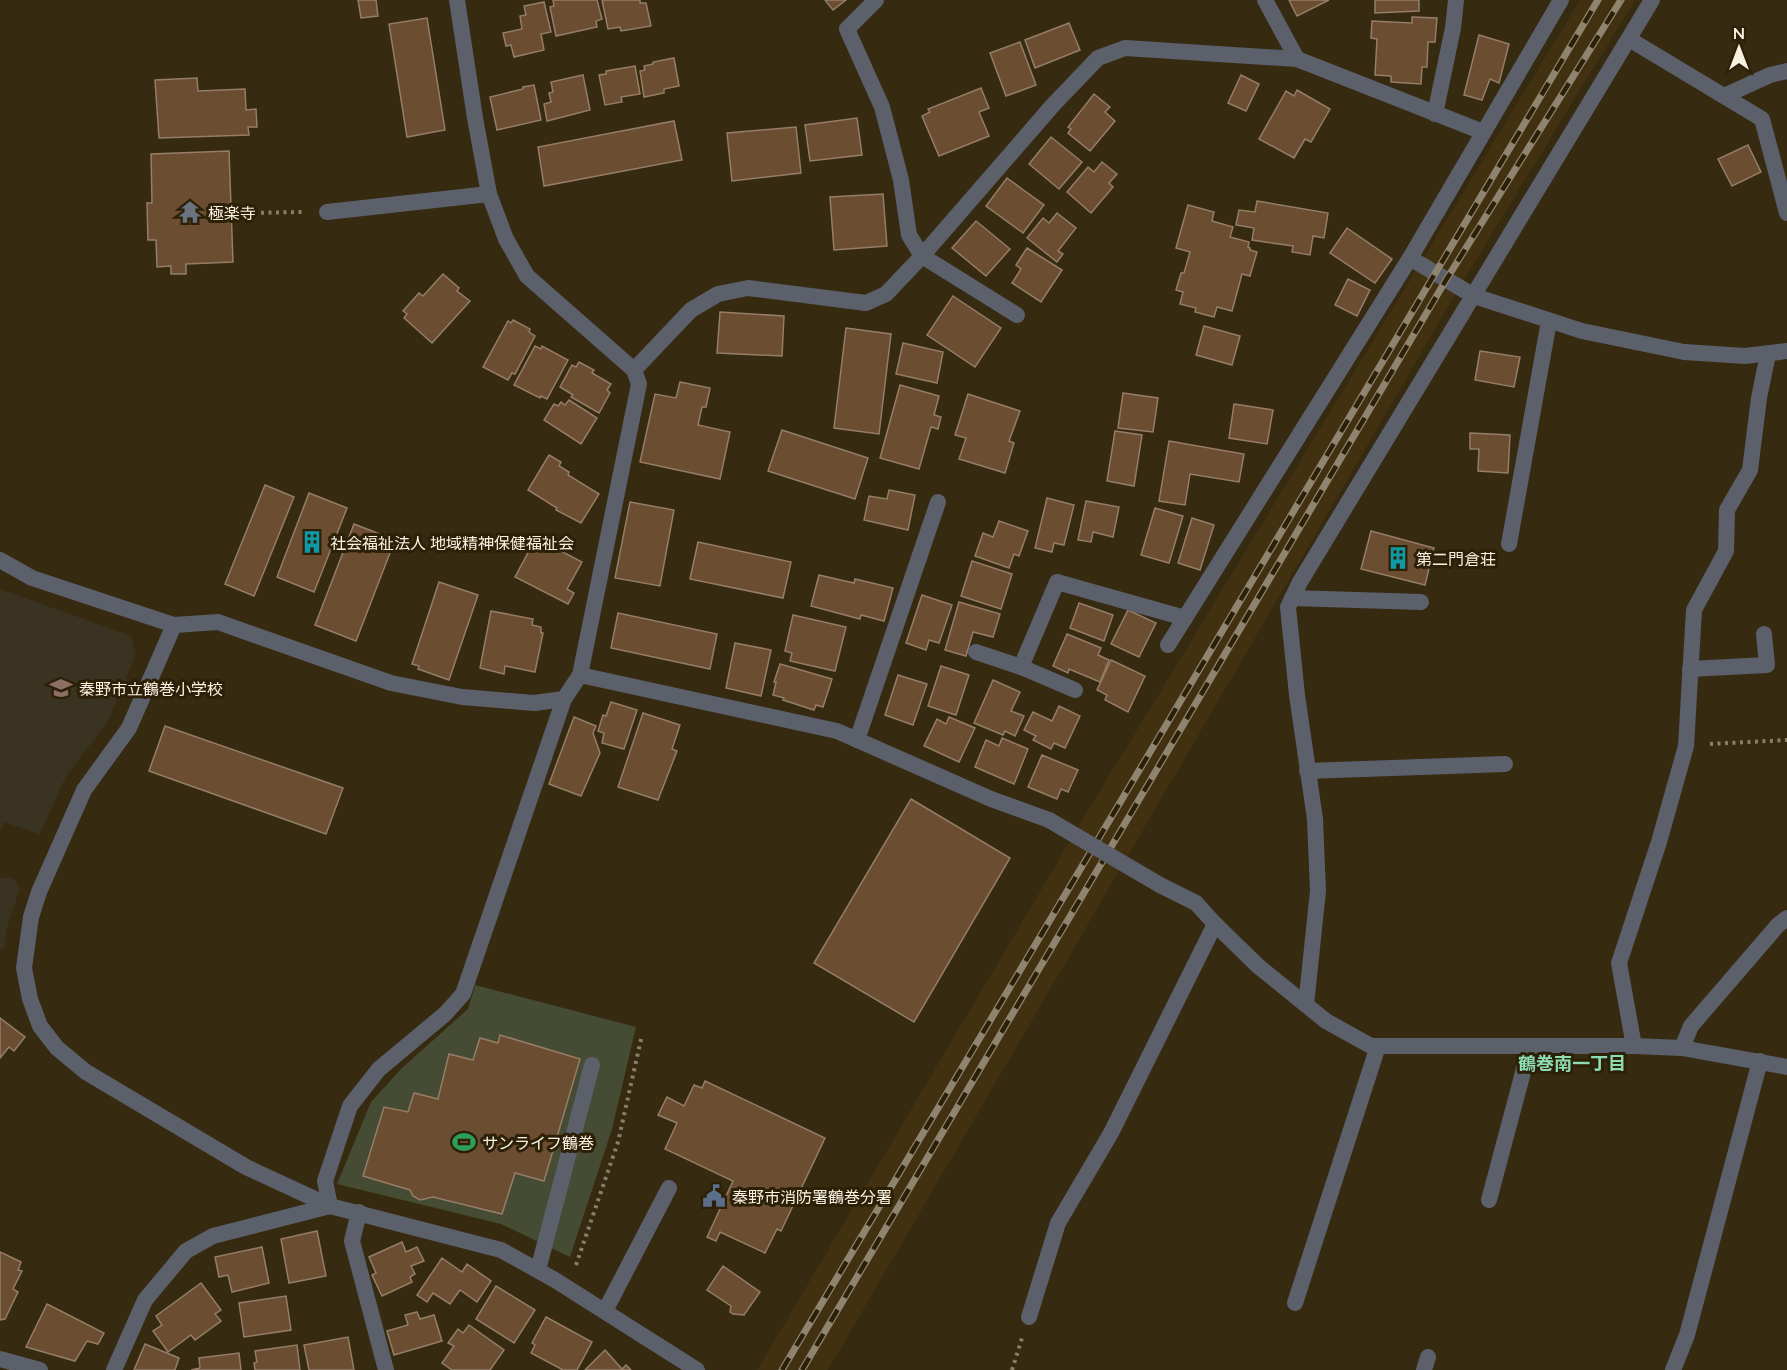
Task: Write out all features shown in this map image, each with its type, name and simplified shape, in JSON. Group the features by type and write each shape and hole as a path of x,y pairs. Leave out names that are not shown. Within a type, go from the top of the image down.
{"street":[{"path":"330,1206 325,1181 350,1106 379,1069 446,1014 463,994 564,699 580,675 639,384 634,370 527,276 506,239 489,194 457,0"},
{"path":"876,0 847,29 882,107 901,180 909,236 922,256 1017,315"},
{"path":"1265,0 1297,59"},
{"path":"1435,114 1452,28 1455,0"},
{"path":"1168,645 1410,258 1561,0"},
{"path":"1306,1005 1318,891 1315,819 1297,695 1288,607 1300,582 1652,0"},
{"path":"1629,39 1761,119 1787,213"},
{"path":"634,370 691,310 718,294 748,288 866,303 886,294 922,256 1053,105 1098,58 1125,48 1297,59 1483,132"},
{"path":"1724,96 1770,75 1787,71"},
{"path":"327,212 489,194"},
{"path":"1410,258 1474,296 1582,331 1684,352 1745,356 1787,351"},
{"path":"1509,544 1549,321"},
{"path":"1634,1046 1619,963 1659,842 1686,746 1694,610 1726,551 1727,510 1750,470 1759,398 1768,354"},
{"path":"857,740 938,502"},
{"path":"0,560 32,578 174,625 218,622 391,683 462,697 534,703 564,699"},
{"path":"1021,667 1058,582 1185,618"},
{"path":"1292,598 1421,602"},
{"path":"174,625 129,728 84,790 39,892 32,917 24,968 30,999 40,1026 57,1048 86,1072 246,1167 330,1206 501,1250 605,1311 697,1370"},
{"path":"1690,669 1767,665 1764,634"},
{"path":"976,652 1021,667 1075,690"},
{"path":"580,675 837,732 991,799 1049,820 1160,885 1196,903 1258,966 1326,1021 1371,1046 1682,1048 1787,1067"},
{"path":"1308,771 1505,764"},
{"path":"1682,1048 1691,1026 1778,925 1787,918"},
{"path":"1029,1317 1058,1223 1111,1133 1215,924"},
{"path":"1294,1303 1378,1046"},
{"path":"1489,1200 1530,1046"},
{"path":"1673,1370 1687,1335 1760,1062"},
{"path":"538,1270 592,1065"},
{"path":"605,1311 669,1188"},
{"path":"114,1370 146,1299 186,1251 213,1236 330,1206"},
{"path":"358,1212 352,1241 386,1370"},
{"path":"0,1359 40,1370"}],"path":[{"path":"246,213 327,212"},
{"path":"1686,746 1787,741"},
{"path":"574,1271 618,1142 642,1035"},
{"path":"1012,1370 1029,1317"}],"shaded area":[{"path":"1580,0 1635,0 1459,288 828,1370 757,1370 1086,814"},
{"name":"秦野市立鶴巻小学校","path":"0,589 131,636 136,654 108,721 65,778 40,834 4,822 0,833"},
{"path":"0,878 13,878 20,887 6,931 5,948 0,949"}],"green space":[{"path":"475,985 636,1027 612,1129 570,1257 501,1224 337,1184 371,1102 402,1068 468,1009"}],"building":[{"path":"358,0 376,0 378,16 361,18"},
{"path":"553,0 597,0 602,19 596,21 597,27 556,36 550,7 554,6"},
{"path":"602,0 640,0 640,3 646,3 651,26 621,31 620,27 608,29"},
{"path":"825,0 846,0 833,10"},
{"path":"1289,0 1329,0 1297,16"},
{"path":"1375,0 1419,0 1419,11 1375,13"},
{"path":"544,2 551,32 541,34 544,50 514,57 511,45 506,46 503,33 522,29 520,16 526,15 524,6"},
{"path":"1412,17 1437,18 1435,42 1428,42 1427,67 1422,67 1421,84 1391,82 1391,76 1375,75 1377,39 1371,38 1372,21 1412,23"},
{"path":"427,18 445,130 407,137 389,24"},
{"path":"1069,23 1080,50 1035,68 1025,40"},
{"path":"1479,35 1509,44 1499,83 1490,79 1482,100 1464,95"},
{"path":"1020,42 1036,85 1006,96 990,53"},
{"path":"674,58 679,86 664,89 664,93 644,97 640,71 645,70 644,66 653,64 653,62"},
{"path":"635,66 640,94 621,97 622,102 605,105 599,75 606,74 606,71"},
{"path":"583,75 590,110 547,121 544,104 551,102 549,93 553,92 551,82"},
{"path":"1241,75 1259,84 1246,111 1228,103"},
{"path":"197,78 198,91 245,89 246,110 256,109 257,127 248,127 249,135 159,138 155,80"},
{"path":"534,85 541,120 497,130 490,97"},
{"path":"981,88 989,108 979,112 989,136 939,156 922,116 930,112 928,109"},
{"path":"1297,90 1330,109 1311,142 1305,139 1294,158 1259,139 1286,91 1294,96"},
{"path":"1094,94 1110,107 1105,112 1115,121 1090,151 1068,133 1071,129 1068,127"},
{"path":"857,118 862,155 810,161 805,125"},
{"path":"674,121 682,160 544,186 538,147"},
{"path":"796,127 801,173 732,181 727,133"},
{"path":"1051,137 1082,162 1059,189 1029,164"},
{"path":"1748,145 1761,172 1732,186 1718,159"},
{"path":"229,151 233,262 186,264 186,274 171,274 171,266 157,267 156,240 148,240 147,203 152,203 151,154"},
{"path":"1102,162 1117,174 1109,183 1113,187 1091,213 1067,192 1088,167 1094,172"},
{"path":"1007,178 1044,205 1023,233 986,206"},
{"path":"883,194 887,246 834,250 830,197"},
{"path":"1257,201 1328,213 1324,238 1313,236 1310,255 1292,252 1293,246 1252,240 1254,228 1236,225 1239,210 1255,212"},
{"path":"1188,205 1214,212 1212,221 1233,227 1230,237 1249,242 1250,250 1257,252 1250,276 1242,274 1232,311 1217,307 1214,317 1195,312 1196,308 1180,304 1183,292 1176,290 1190,252 1176,248"},
{"path":"1057,213 1076,228 1058,251 1063,254 1057,262 1027,238 1043,218 1049,223"},
{"path":"976,221 1010,249 986,276 952,248"},
{"path":"1347,228 1392,259 1375,283 1330,253"},
{"path":"1027,248 1062,270 1041,302 1012,283 1021,269 1016,265"},
{"path":"443,274 459,288 457,291 470,301 432,343 404,318 407,314 403,311 419,293 423,296"},
{"path":"1348,279 1370,290 1357,316 1335,305"},
{"path":"953,296 1001,328 975,367 927,335"},
{"path":"720,312 784,316 782,356 717,353"},
{"path":"513,320 530,329 529,332 535,336 515,374 512,373 508,380 483,367 508,321 511,323"},
{"path":"1204,326 1240,336 1232,365 1196,355"},
{"path":"846,328 891,334 879,434 834,428"},
{"path":"903,343 943,352 937,383 896,374"},
{"path":"535,346 541,349 542,346 568,360 547,399 541,396 540,398 514,385"},
{"path":"1480,351 1520,357 1514,387 1475,380"},
{"path":"579,362 594,370 592,373 611,384 607,390 610,393 599,413 571,397 573,395 560,387 572,365 576,367"},
{"path":"680,382 710,388 706,407 702,407 698,425 730,432 720,479 640,462 655,394 676,398"},
{"path":"900,385 939,396 934,415 941,417 938,429 931,427 919,469 880,458"},
{"path":"1123,393 1158,398 1153,432 1118,428"},
{"path":"968,394 1020,411 1009,441 1014,443 1005,473 959,459 966,438 955,435"},
{"path":"569,400 597,418 581,444 544,420 554,404 558,406 561,402 565,405"},
{"path":"1234,404 1273,410 1267,444 1229,438"},
{"path":"782,430 868,458 855,499 768,471"},
{"path":"1115,431 1142,435 1134,486 1107,481"},
{"path":"1470,433 1510,435 1508,473 1478,471 1479,449 1470,449"},
{"path":"1169,441 1244,454 1239,482 1190,474 1185,505 1159,501"},
{"path":"549,455 561,462 559,466 569,472 568,475 599,494 581,523 556,510 557,508 528,490"},
{"path":"265,485 294,497 254,596 225,584"},
{"path":"889,490 915,495 908,530 864,520 869,496 887,499"},
{"name":"社会福祉法人 地域精神保健福祉会","path":"309,493 347,508 314,592 277,577"},
{"path":"1047,498 1074,505 1064,545 1054,543 1052,552 1035,548"},
{"path":"1086,501 1119,507 1113,537 1093,532 1091,542 1078,540"},
{"path":"630,502 674,510 660,586 615,578"},
{"path":"1155,508 1183,516 1169,563 1141,555"},
{"path":"1192,518 1214,525 1200,570 1178,563"},
{"path":"999,521 1028,531 1019,556 1014,554 1009,568 975,556 983,533 993,537"},
{"path":"354,524 395,540 356,641 315,625"},
{"name":"第二門倉荘","path":"1371,531 1434,548 1425,585 1361,569"},
{"path":"536,538 582,562 567,589 574,593 568,604 515,577"},
{"path":"698,542 791,562 783,598 690,579"},
{"path":"972,561 1012,574 1001,609 961,596"},
{"path":"819,575 854,583 855,579 893,588 884,621 861,615 860,619 811,606"},
{"path":"439,582 478,595 449,680 418,669 419,666 412,664"},
{"path":"922,595 952,605 939,643 929,640 926,650 906,643"},
{"path":"959,602 1000,614 993,637 973,632 966,656 945,650"},
{"path":"1079,603 1113,615 1104,641 1070,628"},
{"path":"1128,610 1156,623 1139,657 1111,644"},
{"path":"491,611 533,619 532,625 541,627 541,633 543,633 535,672 505,666 504,674 480,668"},
{"path":"618,613 717,634 710,669 611,648"},
{"path":"793,615 846,627 835,671 790,661 792,653 785,651"},
{"path":"1067,634 1101,648 1098,655 1109,660 1100,682 1069,669 1068,673 1053,666"},
{"path":"735,643 771,650 761,696 726,688"},
{"path":"1111,660 1145,676 1128,712 1105,700 1107,695 1097,690"},
{"path":"780,664 832,679 823,707 816,705 814,710 773,695 776,682 774,682"},
{"path":"941,666 969,675 956,715 928,706"},
{"path":"898,675 927,684 913,725 885,715"},
{"path":"993,680 1020,692 1011,711 1024,716 1015,736 1005,731 1003,735 974,723"},
{"path":"611,702 637,710 624,749 602,743 604,733 598,731 603,715 606,716"},
{"path":"1059,706 1080,716 1065,748 1054,743 1051,749 1033,740 1036,736 1024,730 1033,712 1052,721"},
{"path":"643,713 680,725 672,749 677,751 658,800 618,787"},
{"path":"574,717 596,726 593,733 600,753 581,796 549,784"},
{"path":"949,717 975,728 959,762 924,746 937,719 946,724"},
{"path":"165,726 343,788 326,834 149,771"},
{"path":"1002,738 1028,749 1014,784 975,767 986,740 999,746"},
{"path":"1042,755 1078,770 1068,792 1061,789 1057,799 1028,787"},
{"path":"911,799 1010,858 914,1022 814,963"},
{"path":"0,1018 25,1037 14,1051 9,1047 0,1058"},
{"name":"サンライフ鶴巻","path":"500,1035 580,1059 544,1181 515,1173 502,1214 433,1197 420,1200 413,1196 410,1190 363,1176 384,1107 408,1112 414,1093 438,1099 449,1054 473,1060 480,1038 498,1043"},
{"path":"705,1081 825,1138 781,1231 777,1229 765,1253 720,1232 716,1241 707,1237 733,1181 665,1149 677,1123 658,1115 667,1097 684,1106 694,1085 702,1088"},
{"path":"317,1231 326,1276 289,1283 281,1239"},
{"path":"402,1242 406,1252 417,1247 424,1261 411,1266 415,1274 410,1277 412,1282 382,1296 372,1275 376,1273 369,1257"},
{"path":"262,1247 269,1283 232,1292 228,1275 219,1277 215,1257"},
{"path":"0,1252 21,1262 18,1270 22,1271 13,1289 18,1292 5,1319 0,1320"},
{"path":"442,1258 462,1272 467,1264 491,1281 477,1302 460,1290 450,1304 433,1293 427,1302 417,1295"},
{"path":"723,1266 760,1292 744,1315 730,1312 731,1306 707,1290"},
{"path":"201,1283 221,1310 215,1314 221,1321 195,1340 191,1335 168,1352 153,1331 162,1325 156,1316"},
{"path":"496,1286 535,1310 514,1343 476,1319"},
{"path":"286,1296 291,1330 244,1337 239,1303"},
{"path":"47,1304 104,1333 98,1344 87,1341 75,1361 26,1347"},
{"path":"417,1312 420,1319 434,1315 442,1341 394,1355 387,1331 408,1325 405,1315"},
{"path":"546,1317 592,1342 577,1370 563,1370 531,1353 535,1345 532,1343"},
{"path":"469,1325 504,1350 490,1370 452,1370 442,1363 454,1346 448,1343 458,1329 463,1333"},
{"path":"348,1337 354,1370 309,1370 304,1345"},
{"path":"145,1344 179,1358 175,1370 134,1370"},
{"path":"297,1345 300,1370 255,1370 254,1363 257,1362 255,1351"},
{"path":"605,1350 622,1369 626,1365 631,1370 585,1370"},
{"path":"239,1353 241,1370 191,1370 200,1368 199,1358"}],"railway":[{"path":"782,1370 1598,0"},
{"path":"802,1370 1446,280 1621,0"}],"place":[{"name":"極楽寺","path":"190,212"},
{"name":"社会福祉法人 地域精神保健福祉会","path":"312,542"},
{"name":"第二門倉荘","path":"1398,558"},
{"name":"秦野市立鶴巻小学校","path":"61,688"},
{"name":"サンライフ鶴巻","path":"464,1142"},
{"name":"秦野市消防署鶴巻分署","path":"714,1196"}],"district":[{"name":"鶴巻南一丁目","path":"1572,1063"}]}
